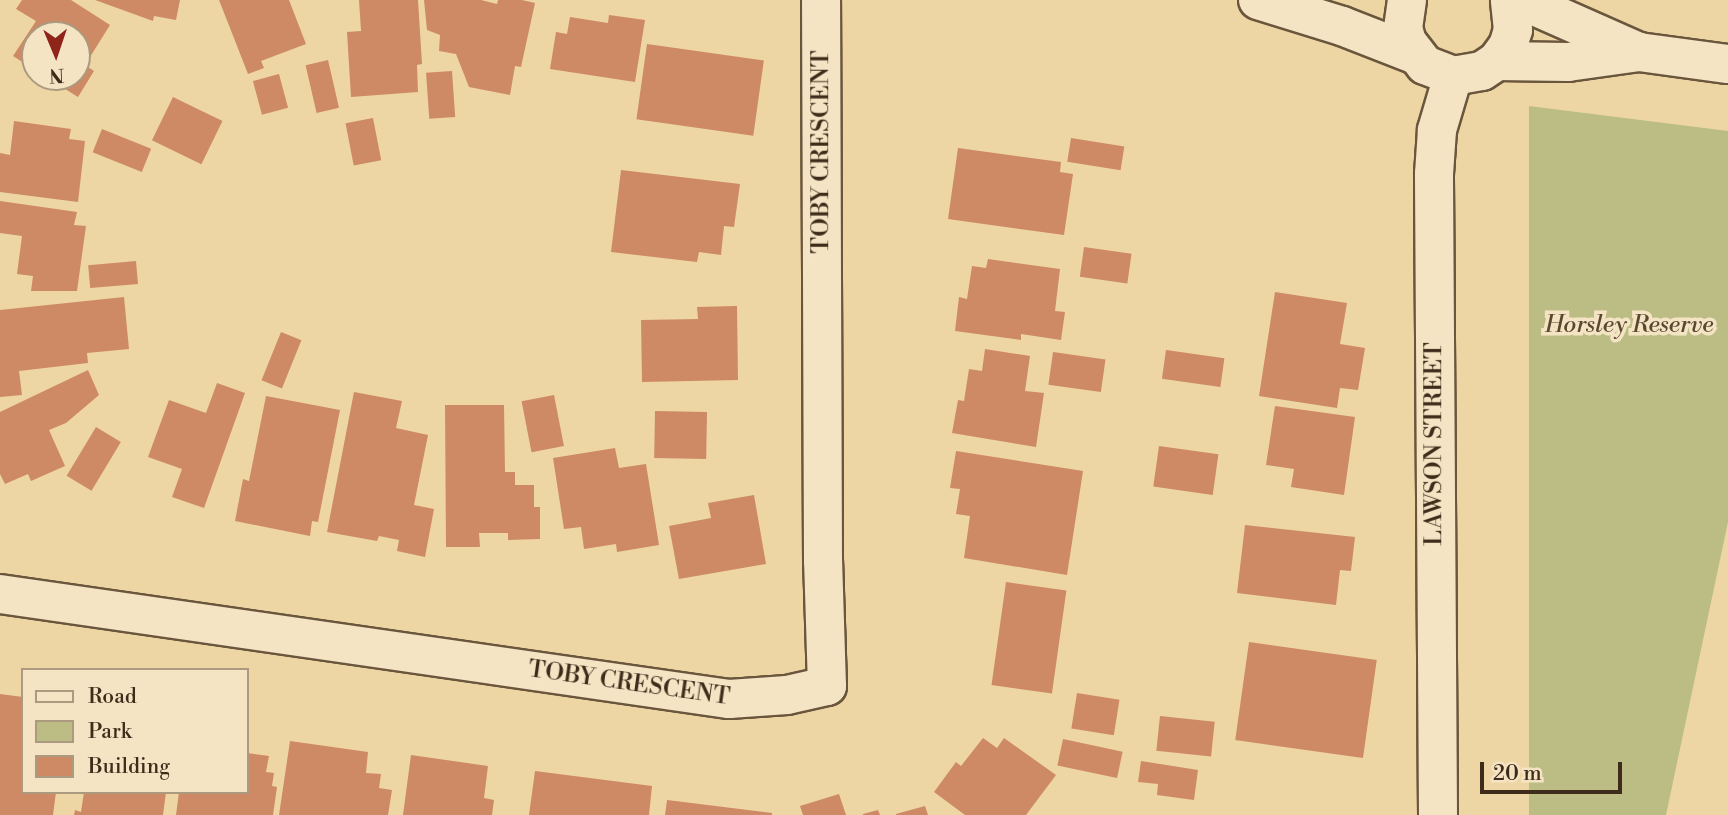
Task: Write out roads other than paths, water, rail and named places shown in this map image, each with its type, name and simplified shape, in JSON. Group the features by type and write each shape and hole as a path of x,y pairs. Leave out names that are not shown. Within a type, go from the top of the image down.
{"street":[{"name":"TOBY CRESCENT","path":"0,594 729,699 787,695 827,686 822,547 821,0"},
{"path":"1258,0 1342,26 1414,54 1437,72 1453,76 1482,71 1497,61 1508,46 1514,30 1510,0"},
{"path":"1407,0 1403,28 1414,54"},
{"path":"1521,0 1639,52"},
{"path":"1497,61 1568,62 1639,52 1728,64"},
{"name":"LAWSON STREET","path":"1438,815 1434,174 1437,130 1453,76"}],"park label":[{"name":"Horsley Reserve","path":"1629,326"}]}
